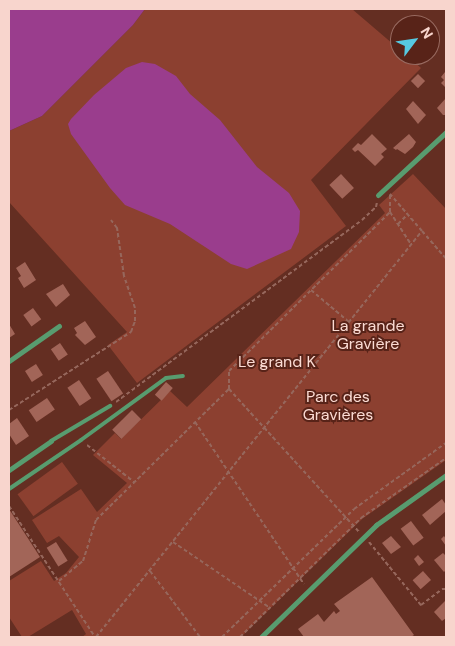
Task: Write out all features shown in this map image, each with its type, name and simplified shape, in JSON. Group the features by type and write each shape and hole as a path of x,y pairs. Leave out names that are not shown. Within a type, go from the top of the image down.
{"street":[{"path":"378,195 446,132"},
{"path":"9,361 59,326"},
{"path":"9,470 51,442"},
{"path":"261,637 363,536 446,475"}],"lane":[{"path":"9,489 81,440 166,378 183,376"},
{"path":"51,442 110,406"}],"path":[{"path":"385,189 446,258"},
{"path":"110,406 232,318 362,220 376,207 378,195"},
{"path":"390,195 390,212 411,244"},
{"path":"59,581 83,561 96,520 228,389 229,371 390,212"},
{"path":"398,224 407,214"},
{"path":"9,410 131,332 135,321 135,308 124,276 117,228 111,220"},
{"path":"88,637 95,636 150,570 422,231"},
{"path":"311,290 349,322"},
{"path":"228,389 363,536 421,605 442,589 446,590"},
{"path":"195,422 292,569 309,590"},
{"path":"81,440 135,482"},
{"path":"222,637 346,517 446,443"},
{"path":"240,637 354,526 446,458"},
{"path":"9,506 57,582 59,581 95,636"},
{"path":"173,542 270,608"},
{"path":"150,570 200,637"}],"green space":[{"path":"145,9 352,9 390,41 390,65 418,65 421,68 311,180 346,226 137,383 108,345 127,332 9,202 9,131 42,116 133,25"},
{"name":"Parc des Gravières","path":"413,174 446,209 446,460 362,519 241,637 82,637 86,634 72,610 28,637 22,637 9,617 9,581 41,561 54,581 66,573 79,557 59,536 47,543 32,520 81,489 97,512 127,483 93,455 115,433 121,439 170,391 187,407 385,213 379,205"},
{"path":"62,462 78,484 33,516 18,494"}],"shaded area":[{"path":"9,9 145,9 133,25 42,116 9,131"},
{"path":"142,62 155,64 176,76 190,94 220,120 257,167 289,193 300,211 299,232 291,249 247,269 231,264 170,224 125,205 110,188 71,134 68,124 94,95 126,68"}],"building":[{"path":"445,72 445,87 441,83 444,80 441,77"},
{"path":"418,74 425,81 418,88 411,81"},
{"path":"446,98 446,115 443,115 437,108"},
{"path":"413,101 426,115 418,124 406,109"},
{"path":"372,134 387,149 381,154 384,157 375,166 358,150 355,152 352,149 358,143 361,145"},
{"path":"409,134 416,142 405,154 393,148"},
{"path":"341,174 354,188 342,199 329,185"},
{"path":"25,262 36,280 24,288 18,278 21,276 16,268"},
{"path":"63,284 70,295 56,307 46,294"},
{"path":"33,308 41,319 32,326 23,315"},
{"path":"85,321 96,337 85,345 75,335 77,333 74,328"},
{"path":"9,324 15,334 9,338"},
{"path":"60,343 68,355 59,361 51,349"},
{"path":"36,364 43,375 32,382 25,371"},
{"path":"108,371 123,393 111,401 96,379"},
{"path":"79,380 91,398 80,406 67,388"},
{"path":"166,382 173,388 162,401 155,395"},
{"path":"47,398 55,410 37,422 29,410"},
{"path":"132,410 141,419 121,439 112,430"},
{"path":"17,418 29,436 16,445 9,434 9,424"},
{"path":"442,499 446,505 446,511 430,525 422,515"},
{"path":"9,509 40,557 9,577"},
{"path":"411,521 424,538 413,546 401,529"},
{"path":"391,536 401,547 391,554 382,543"},
{"path":"444,536 446,539 446,546 441,539"},
{"path":"56,542 68,561 58,566 47,548"},
{"path":"443,553 446,556 446,570 444,572 434,560"},
{"path":"418,555 424,562 419,566 414,559"},
{"path":"423,571 431,580 421,589 413,580"},
{"path":"372,577 414,635 411,637 304,637 298,629 318,614 324,622 334,611 336,614 340,611 334,604"},
{"path":"446,600 446,618 442,621 434,612"}],"park label":[{"name":"La grande Gravière","path":"368,335"},
{"name":"Le grand K","path":"277,362"}]}
